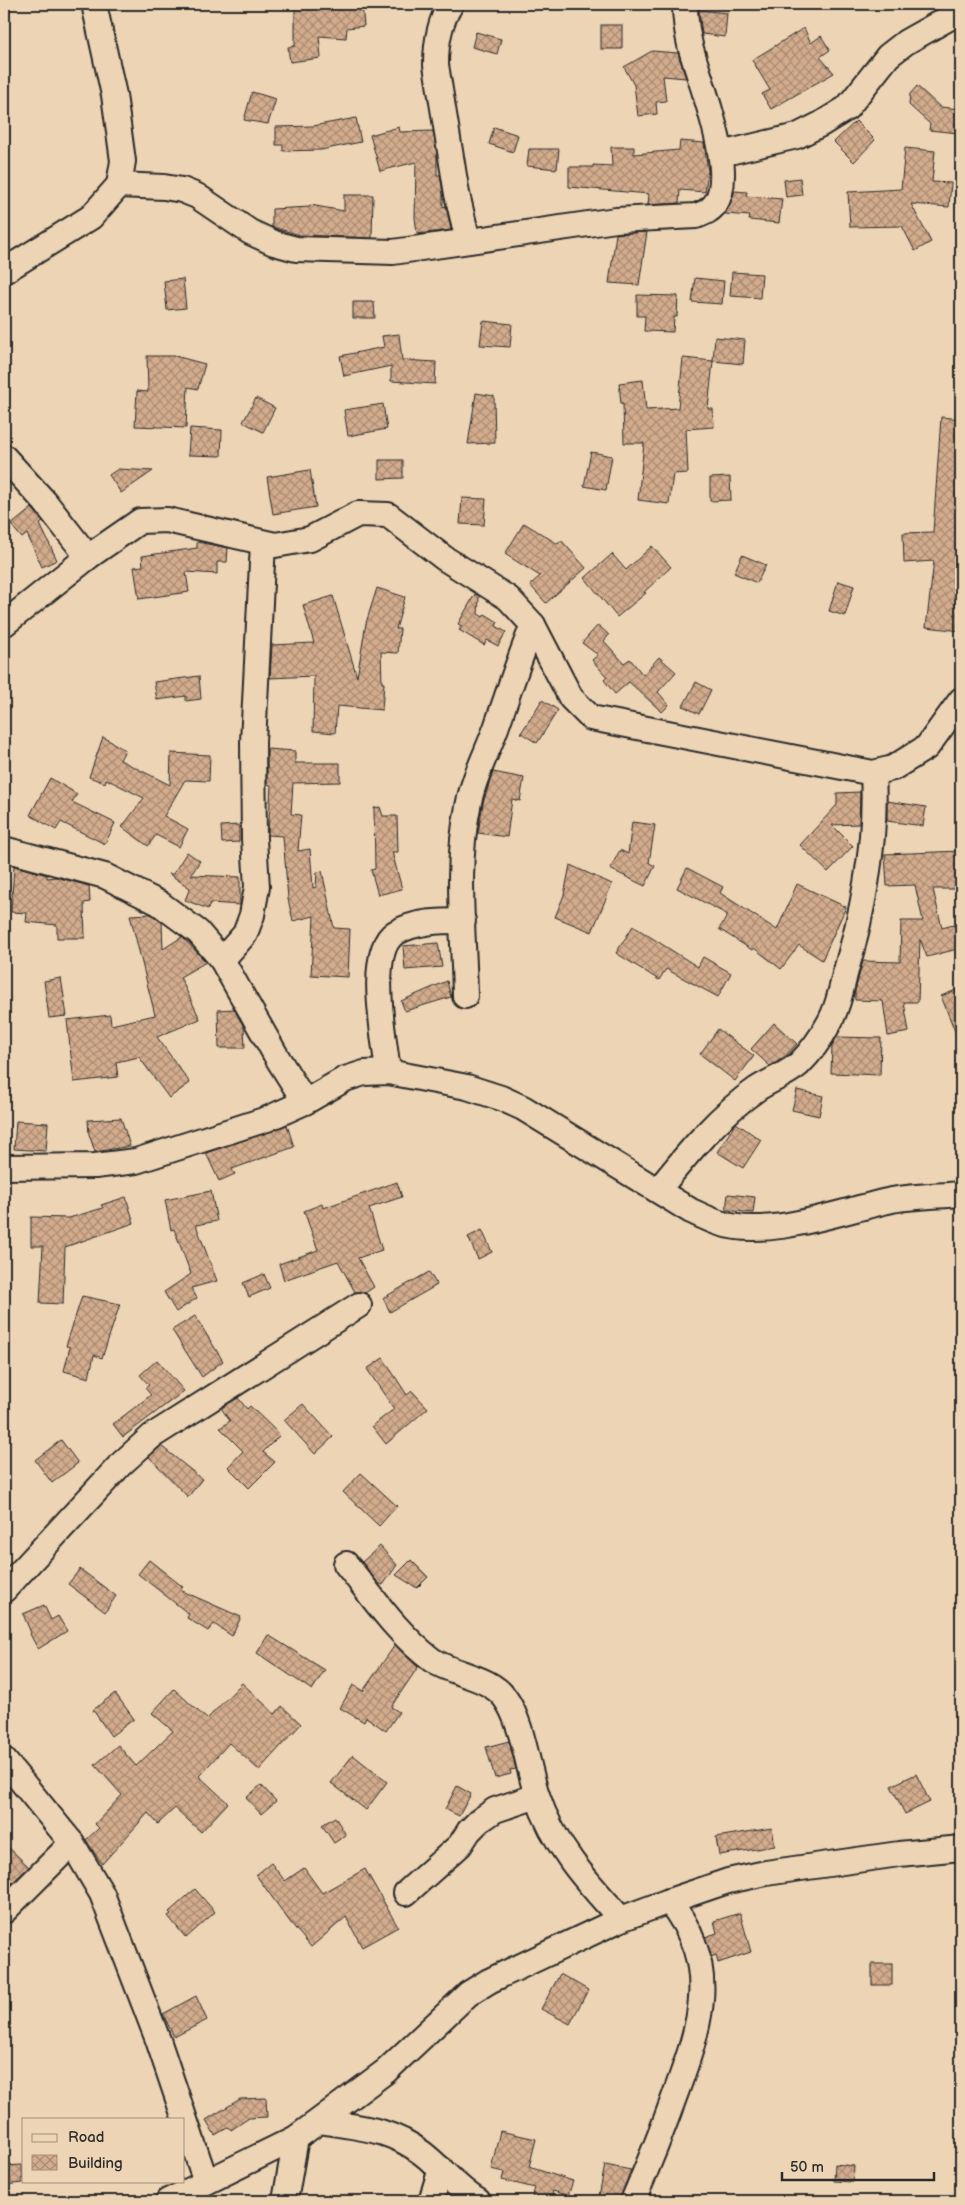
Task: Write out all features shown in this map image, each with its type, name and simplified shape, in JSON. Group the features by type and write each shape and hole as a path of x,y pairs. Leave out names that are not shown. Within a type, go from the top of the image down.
{"street":[{"path":"4,271 91,217 120,185 123,161 114,95 94,4"},
{"path":"451,4 441,26 436,49 436,66 457,194 468,241"},
{"path":"120,185 182,190 197,196 250,232 274,243 296,249 393,252 616,220 696,216 708,212 716,202 722,173 721,154 701,75 690,46 685,18 685,4"},
{"path":"721,154 771,144 796,136 821,124 847,108 888,56 906,42 961,11"},
{"path":"4,457 45,502 88,557"},
{"path":"4,624 88,557 140,521 167,520 275,545 310,539 358,514 388,515 444,558 508,598 532,625 571,698 591,718 873,773 893,768 927,747 961,700"},
{"path":"222,960 245,934 252,916 257,887 254,839 253,742 263,543"},
{"path":"465,996 463,844 468,806 477,772 496,729 510,682 532,625"},
{"path":"659,1189 695,1146 732,1109 758,1089 783,1076 798,1064 809,1053 829,1024 860,926 874,825 873,773"},
{"path":"4,849 105,876 159,903 198,932 222,960 278,1059 305,1102"},
{"path":"388,1072 379,978 379,960 384,949 394,934 420,923 463,922"},
{"path":"4,1167 95,1166 136,1161 267,1119 305,1102 345,1079 364,1073 388,1072 467,1087 501,1098 523,1108 698,1214 720,1224 744,1228 771,1228 895,1200 961,1194"},
{"path":"4,1590 120,1465 152,1436 359,1305"},
{"path":"346,1564 395,1625 432,1659 455,1672 493,1686 505,1698 515,1716 537,1796 549,1825 565,1855 621,1919"},
{"path":"4,1760 72,1843 105,1902 158,2040 184,2118"},
{"path":"406,1893 460,1845 469,1831 479,1821 495,1810 537,1796"},
{"path":"4,1911 72,1843"},
{"path":"168,2201 296,2138 386,2072 468,1994 489,1981 621,1919 669,1900 728,1881 766,1873 899,1854 961,1848"},
{"path":"633,2201 695,2040 701,2009 702,1982 694,1946 682,1917 669,1900"},
{"path":"185,2120 206,2182"},
{"path":"320,2121 382,2131 397,2137 441,2169 468,2195 478,2201"},
{"path":"285,2201 296,2138"},
{"path":"431,2201 441,2169"}],"building":[{"path":"332,4 362,4 364,26 347,28 346,38 319,36 321,58 290,62 288,47 295,46 295,7 333,8"},
{"path":"699,10 727,13 725,37 702,34"},
{"path":"601,25 622,25 622,49 601,49"},
{"path":"804,28 811,43 821,36 830,50 820,57 834,73 771,109 762,94 770,90 752,60"},
{"path":"476,32 501,39 497,54 472,47"},
{"path":"652,51 678,53 686,78 663,76 666,101 656,102 657,114 638,116 634,85 624,67"},
{"path":"917,86 940,107 961,109 959,133 929,130 930,124 909,105 910,94"},
{"path":"252,92 276,99 268,124 244,120"},
{"path":"356,118 361,142 321,150 283,151 283,145 276,145 276,127 313,126"},
{"path":"856,121 875,140 854,162 834,142"},
{"path":"399,127 400,132 433,131 437,154 437,175 440,175 443,207 446,206 451,230 417,234 415,217 416,162 380,171 370,135"},
{"path":"494,127 518,135 513,152 489,144"},
{"path":"680,141 704,143 708,171 705,192 680,190 679,203 648,205 649,194 569,187 569,167 612,166 611,147 634,147 634,154 679,150"},
{"path":"905,148 935,151 932,182 951,183 949,207 911,204 931,242 915,251 902,226 850,227 848,192 901,189"},
{"path":"529,149 559,149 557,169 527,166"},
{"path":"800,178 802,195 786,197 784,180"},
{"path":"735,191 747,192 746,196 782,199 779,223 749,220 750,216 725,214"},
{"path":"344,195 373,195 372,238 300,235 272,227 272,209 310,207 310,205 344,211"},
{"path":"647,232 639,285 609,283 616,234"},
{"path":"732,272 762,274 760,298 730,296"},
{"path":"695,278 724,281 722,304 692,302"},
{"path":"183,279 186,308 167,310 164,281"},
{"path":"637,295 678,296 677,317 674,317 673,332 644,331 645,316 637,316"},
{"path":"353,302 374,302 375,318 353,318"},
{"path":"483,321 512,324 510,347 480,345"},
{"path":"399,334 402,360 436,362 435,384 391,381 391,366 344,376 340,356 384,347 382,336"},
{"path":"715,337 745,340 743,364 713,361"},
{"path":"147,356 175,356 205,364 198,389 188,387 186,428 135,426 137,391 148,392"},
{"path":"683,358 713,361 708,409 713,409 714,427 686,429 688,473 673,474 669,504 638,500 644,443 624,443 623,403 621,404 619,383 643,380 646,410 678,408"},
{"path":"476,393 494,396 495,443 468,444"},
{"path":"256,398 275,408 263,432 243,422"},
{"path":"383,404 387,429 348,436 344,410"},
{"path":"941,417 961,419 961,631 926,627 934,561 904,563 903,533 933,532"},
{"path":"190,428 222,430 221,456 188,455"},
{"path":"591,452 612,456 606,490 584,486"},
{"path":"379,460 403,460 403,478 379,479"},
{"path":"118,469 153,471 121,493 109,475"},
{"path":"310,470 316,507 273,514 267,477"},
{"path":"730,477 731,500 710,501 710,478"},
{"path":"462,498 486,499 484,525 460,524"},
{"path":"32,508 43,522 40,524 57,560 42,567 27,534 22,538 11,525"},
{"path":"524,523 558,544 561,540 586,568 546,603 530,585 540,576 505,554"},
{"path":"197,542 228,548 227,562 217,562 217,574 186,572 189,592 139,599 134,567 143,566 142,556 197,548"},
{"path":"652,546 671,567 644,592 646,593 617,617 585,578 612,554 626,570"},
{"path":"742,555 766,565 757,583 734,573"},
{"path":"838,581 854,586 845,616 829,611"},
{"path":"377,588 405,597 396,629 400,629 398,653 381,652 382,683 384,683 382,710 337,706 335,733 313,731 314,676 270,678 272,645 314,643 303,605 333,596 357,677 366,623"},
{"path":"475,594 479,596 478,614 483,617 485,614 498,622 496,626 506,632 498,646 487,640 484,645 459,630 462,626 458,624"},
{"path":"598,625 609,635 604,641 624,663 630,659 643,675 659,657 676,672 658,692 669,705 662,712 629,682 615,694 604,680 607,677 592,660 598,655 582,643"},
{"path":"199,676 201,699 186,701 186,696 157,700 154,682"},
{"path":"696,682 711,690 699,714 683,706"},
{"path":"542,700 558,710 537,743 521,733"},
{"path":"103,737 125,750 120,760 170,785 171,753 210,755 209,781 185,780 164,816 188,829 179,847 156,835 148,846 122,827 144,798 106,779 105,783 89,777"},
{"path":"267,749 295,751 295,763 340,763 340,782 293,783 291,814 301,815 298,851 310,849 313,888 316,887 317,872 322,871 334,928 350,929 348,977 311,975 314,916 293,921 288,899 283,836 268,835 271,785 267,784"},
{"path":"493,772 524,778 520,801 512,799 507,837 478,833 483,803"},
{"path":"50,778 77,794 72,802 115,823 105,844 61,822 56,830 30,815"},
{"path":"860,792 859,824 832,825 853,846 828,872 800,845 837,805 837,793"},
{"path":"887,801 926,807 923,826 887,821"},
{"path":"380,807 383,816 397,816 398,852 392,852 402,889 378,895 371,870 375,869 374,808"},
{"path":"632,822 655,825 649,863 655,866 645,886 610,869 620,850 628,854"},
{"path":"239,825 239,842 222,843 221,826"},
{"path":"961,851 961,889 933,889 942,928 961,923 961,948 927,957 920,939 918,1002 904,1002 909,1032 888,1036 883,1001 855,1000 855,991 863,961 900,962 901,921 923,921 915,885 887,886 885,854"},
{"path":"187,852 200,861 191,875 240,877 240,905 210,903 208,909 185,900 190,888 169,874 173,874"},
{"path":"570,865 612,884 592,932 555,917 564,895"},
{"path":"14,866 47,875 47,878 56,877 89,886 90,902 84,903 85,938 57,938 57,925 26,922 27,913 11,912"},
{"path":"687,868 723,887 720,893 777,930 797,884 846,907 822,960 799,945 781,969 754,948 752,950 719,929 728,915 677,888"},
{"path":"151,914 162,923 163,949 182,937 206,962 180,977 200,1019 157,1037 190,1083 169,1098 139,1057 116,1062 118,1077 74,1082 67,1020 110,1015 111,1025 155,1015 130,915"},
{"path":"633,926 698,967 703,957 731,973 718,997 666,969 659,980 616,953"},
{"path":"438,943 442,967 405,970 403,946"},
{"path":"61,978 67,1016 49,1018 44,981"},
{"path":"447,981 451,997 405,1011 401,1001"},
{"path":"961,988 961,1044 960,1044 941,996"},
{"path":"234,1009 244,1027 245,1048 219,1048 218,1010"},
{"path":"774,1023 797,1044 786,1056 770,1066 751,1049"},
{"path":"718,1029 754,1056 735,1081 700,1054"},
{"path":"837,1037 881,1038 880,1075 831,1073 832,1045"},
{"path":"797,1090 823,1096 819,1116 792,1110"},
{"path":"121,1118 130,1146 95,1152 89,1134 88,1120"},
{"path":"16,1121 48,1123 46,1151 14,1149"},
{"path":"736,1123 761,1140 743,1168 717,1152"},
{"path":"287,1125 294,1147 232,1169 235,1174 219,1181 206,1153"},
{"path":"397,1182 402,1197 369,1208 382,1250 358,1258 374,1287 365,1293 355,1292 338,1261 284,1280 279,1264 318,1250 304,1211 322,1204 323,1208"},
{"path":"211,1191 217,1221 196,1225 217,1281 191,1288 197,1298 176,1312 164,1292 191,1274 174,1229 171,1230 165,1200"},
{"path":"728,1194 755,1197 753,1213 726,1210"},
{"path":"126,1197 134,1223 65,1247 63,1304 40,1303 43,1246 31,1246 31,1217 69,1218 103,1208 101,1205"},
{"path":"482,1230 492,1252 478,1259 468,1237"},
{"path":"429,1272 437,1285 390,1312 383,1298"},
{"path":"264,1274 270,1288 249,1297 243,1283"},
{"path":"82,1296 120,1304 102,1358 94,1355 89,1378 64,1371 70,1347 66,1346"},
{"path":"195,1316 223,1361 202,1377 172,1330"},
{"path":"383,1358 407,1395 412,1391 428,1408 386,1444 372,1426 394,1409 367,1369"},
{"path":"157,1360 184,1391 123,1437 113,1424 151,1395 145,1388 149,1385 140,1375"},
{"path":"238,1398 247,1409 250,1406 280,1435 263,1452 275,1462 249,1488 228,1467 243,1451 220,1428 230,1421 221,1408"},
{"path":"303,1404 333,1437 315,1454 284,1420"},
{"path":"61,1440 78,1463 52,1483 35,1460"},
{"path":"161,1446 202,1479 188,1497 149,1457"},
{"path":"361,1473 397,1506 379,1526 343,1492"},
{"path":"380,1546 397,1565 383,1585 378,1583 362,1562"},
{"path":"149,1560 183,1587 180,1590 241,1617 232,1636 214,1624 208,1631 187,1618 189,1614 138,1574"},
{"path":"411,1560 428,1577 417,1588 396,1575"},
{"path":"80,1569 116,1596 105,1612 68,1584"},
{"path":"44,1605 51,1620 58,1616 67,1631 38,1649 23,1614"},
{"path":"268,1635 325,1670 312,1690 257,1653"},
{"path":"395,1645 418,1667 391,1707 399,1712 386,1731 366,1717 364,1722 340,1708 353,1685 363,1691"},
{"path":"242,1683 275,1714 282,1706 301,1724 259,1770 229,1743 199,1776 228,1803 201,1832 175,1808 158,1824 148,1813 102,1864 86,1840 99,1828 95,1824 122,1795 95,1765 118,1745 136,1766 173,1731 152,1713 174,1689 207,1719"},
{"path":"115,1693 134,1719 111,1736 93,1710"},
{"path":"509,1741 516,1769 510,1770 511,1774 495,1778 486,1747"},
{"path":"353,1755 387,1782 366,1810 331,1783"},
{"path":"916,1774 930,1802 905,1814 891,1786"},
{"path":"261,1785 276,1801 261,1814 246,1798"},
{"path":"457,1786 471,1794 459,1816 445,1809"},
{"path":"335,1817 346,1835 334,1843 322,1825"},
{"path":"772,1828 775,1846 719,1855 716,1837"},
{"path":"4,1843 29,1867 12,1883 4,1875"},
{"path":"271,1863 285,1881 304,1868 322,1893 365,1869 398,1927 362,1947 346,1917 311,1947 290,1922 256,1875"},
{"path":"195,1889 215,1912 186,1938 168,1916 171,1914 169,1912"},
{"path":"740,1913 751,1952 718,1963 716,1955 711,1957 705,1937 717,1933 714,1921"},
{"path":"872,1964 892,1964 892,1985 872,1985"},
{"path":"560,1974 588,1990 570,2024 541,2009"},
{"path":"196,1996 207,2020 174,2037 163,2014"},
{"path":"266,2098 267,2117 249,2118 231,2130 229,2127 215,2135 206,2120 240,2099"},
{"path":"500,2131 536,2139 529,2167 573,2181 568,2196 553,2191 550,2201 531,2201 535,2188 502,2180 504,2172 491,2169"},
{"path":"835,2164 854,2166 853,2182 834,2181"},
{"path":"22,2165 23,2183 4,2185 4,2166"},
{"path":"605,2165 631,2170 619,2201 598,2201"}]}
